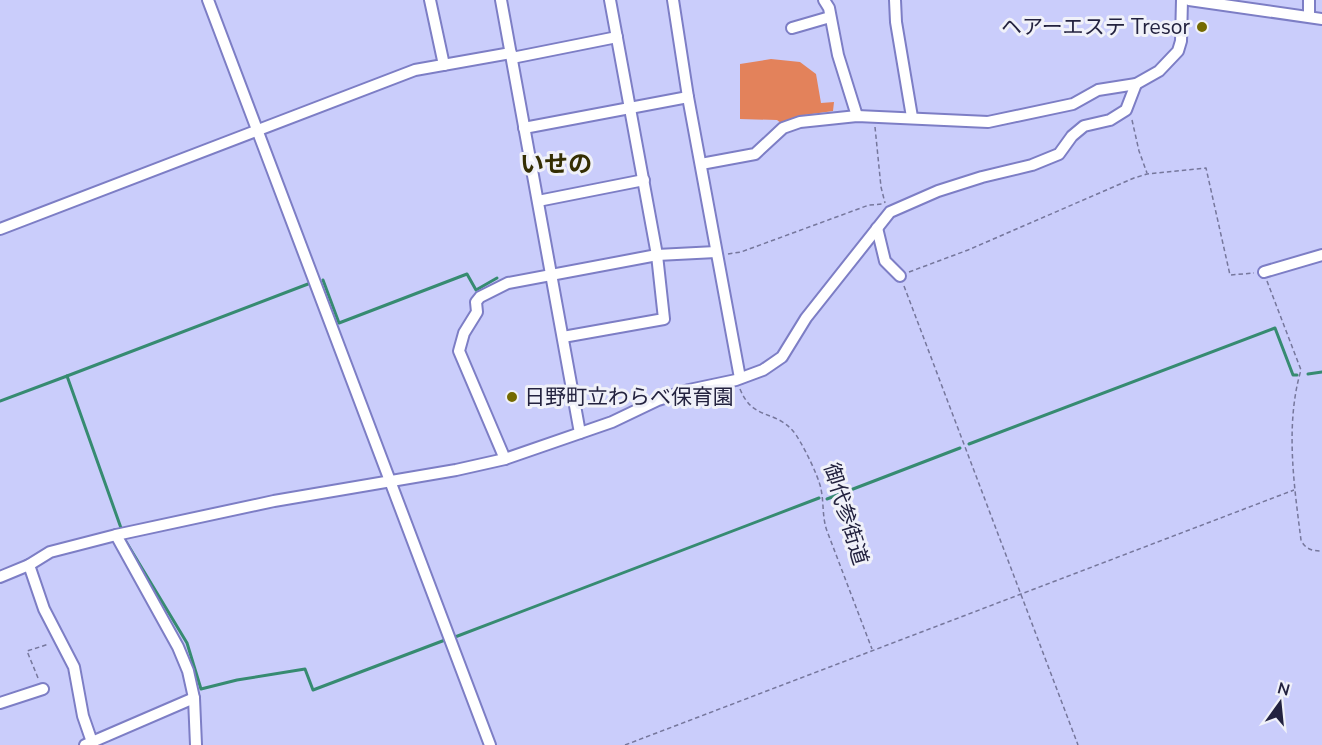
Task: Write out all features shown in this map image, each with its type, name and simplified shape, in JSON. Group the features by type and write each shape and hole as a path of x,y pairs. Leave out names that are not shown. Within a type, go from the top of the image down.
{"street":[{"path":"208,0 490,745"},
{"path":"430,0 444,65"},
{"path":"501,0 580,433"},
{"path":"563,338 664,319 657,255 610,0"},
{"path":"673,0 738,379"},
{"path":"824,0 857,116"},
{"path":"895,0 899,42 912,117"},
{"path":"701,164 750,156 764,147 783,128 800,122 857,116 988,122 1073,104 1098,90 1136,84 1159,71 1178,51 1181,41 1182,0"},
{"path":"1189,0 1248,4 1322,19"},
{"path":"1308,16 1309,0"},
{"path":"792,28 830,17"},
{"path":"0,229 415,70 617,37"},
{"path":"0,577 29,565 50,552 116,535 274,501 391,482 505,459 612,422 658,400 763,370 782,357 806,318 890,213 938,191 1032,165 1059,154 1072,136 1084,126 1110,120 1126,110 1136,84"},
{"path":"524,128 688,97"},
{"path":"538,201 644,180"},
{"path":"877,228 885,261 900,276"},
{"path":"505,459 459,351 464,333 477,312 476,302 480,297 508,283 657,255 716,252"},
{"path":"1264,272 1322,255"},
{"path":"116,535 178,647 188,671 194,698 196,745"},
{"path":"29,565 44,609 74,667 88,743 194,698"},
{"path":"0,703 43,689"}],"path":[{"path":"1128,105 1147,174"},
{"path":"716,252 723,255 741,252 869,205 885,204 874,117"},
{"path":"1078,745 900,276 968,250 1147,174 1206,168 1230,276 1264,272 1301,370 1296,385 1293,409 1294,490 1301,540 1309,549 1322,551"},
{"name":"御代参街道","path":"738,379 746,402 754,409 782,421 797,436 821,488 827,531 872,650"},
{"path":"625,745 1294,490"},
{"path":"43,689 27,651 61,640"}],"shaded area":[{"path":"771,59 800,62 816,74 821,103 834,102 833,111 805,115 785,126 777,120 740,119 740,64"}],"waterway":[{"path":"323,280 339,323 467,274 476,290 497,278"},
{"path":"67,376 308,284"},
{"path":"969,444 1275,328 1293,375 1297,375"},
{"path":"1308,374 1322,372"},
{"path":"0,401 67,376 121,528"},
{"path":"827,499 960,448"},
{"path":"455,637 819,498"},
{"path":"125,540 187,643 201,689 237,680 305,669 313,690 445,640"}],"place":[{"name":"ヘアーエステ Tresor","path":"1202,27"},
{"name":"日野町立わらべ保育園","path":"512,397"}],"district":[{"name":"いせの","path":"556,164"}]}
